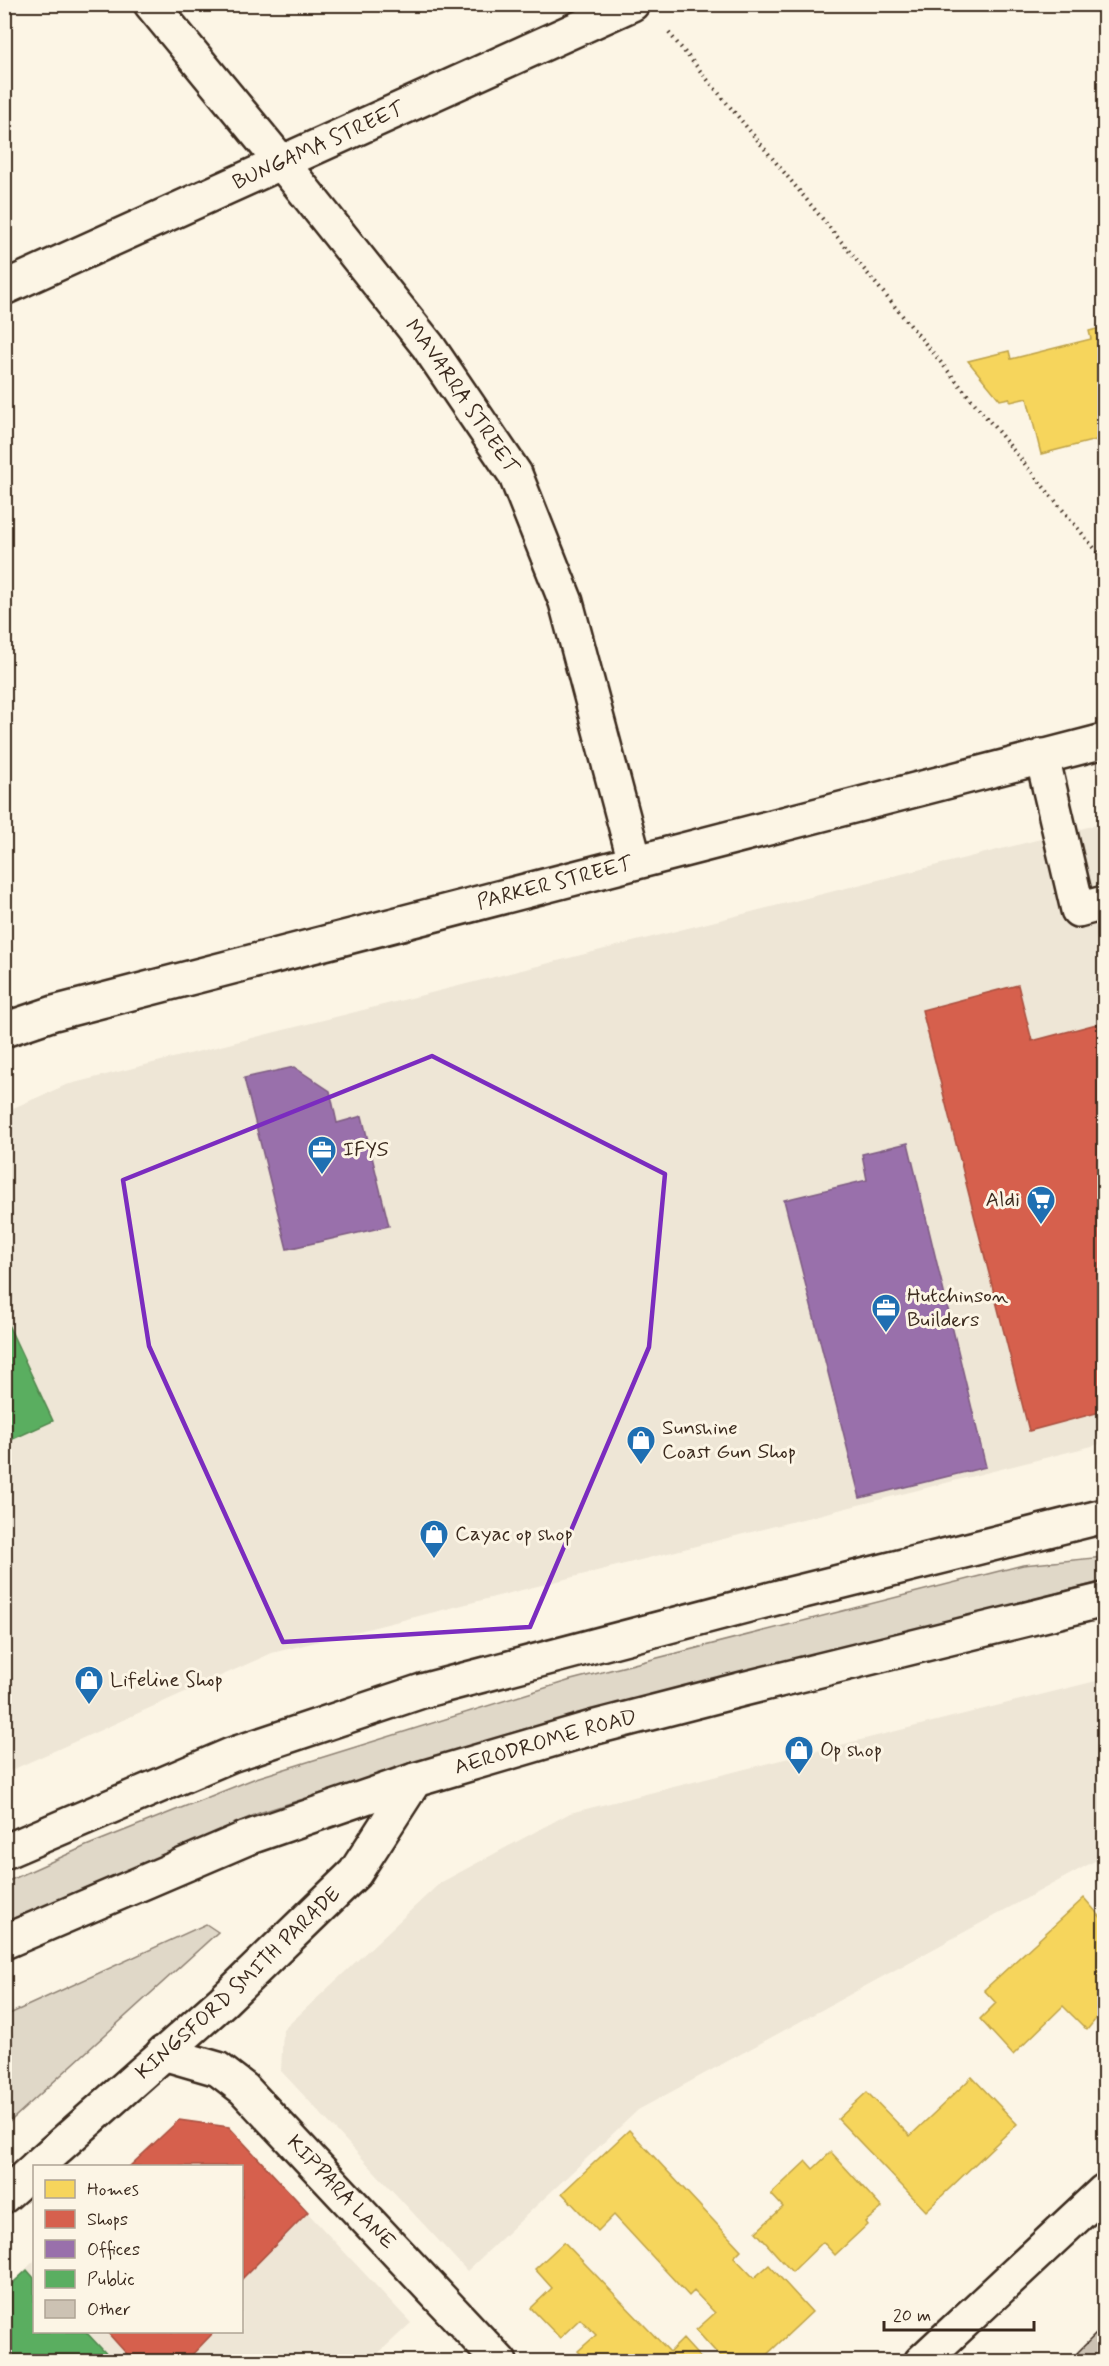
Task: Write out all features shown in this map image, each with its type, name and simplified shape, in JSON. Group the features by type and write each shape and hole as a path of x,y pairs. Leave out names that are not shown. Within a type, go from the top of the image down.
{"street":[{"name":"MAVARRA STREET","path":"151,4 428,346 515,474 566,602 635,862"},
{"name":"BUNGAMA STREET","path":"4,288 632,4"},
{"name":"PARKER STREET","path":"4,1030 54,1012 1104,741"},
{"path":"1042,756 1078,910 1104,903"},
{"path":"4,1852 231,1755 422,1690 787,1595 1104,1516"},
{"name":"AERODROME ROAD","path":"4,1942 247,1838 415,1780 592,1728 1104,1600"},
{"name":"KINGSFORD SMITH PARADE","path":"39,2165 224,2001 355,1873 415,1780"},
{"name":"KIPPARA LANE","path":"163,2053 218,2068 238,2084 500,2361"},
{"name":"KINGSFORD SMITH PARADE","path":"4,2196 33,2171"},
{"path":"921,2361 1104,2191"}],"path":[{"path":"669,33 1104,560"}],"highlighted area":[{"path":"432,1056 665,1174 649,1347 530,1627 283,1642 149,1346 123,1180"}],"shaded area":[{"path":"1104,823 1104,1443 272,1653 5,1773 4,1112 66,1085"},
{"path":"1104,1557 1104,1581 521,1730 259,1813 5,1926 4,1883 86,1846 256,1778 571,1680 1023,1565"},
{"path":"1104,1679 1104,1856 638,2110 467,2271 281,2071 283,2030 440,1883 570,1813"},
{"path":"206,1924 218,1932 5,2126 5,2016"},
{"path":"183,2122 229,2129 411,2323 370,2361 5,2362 5,2289 33,2262 33,2333 243,2333 243,2165 137,2165"}],"building: Homes":[{"path":"1104,327 1104,438 1041,454 1027,398 1011,402 1009,398 1000,400 968,361 1009,351 1011,359 1091,339 1089,331"},
{"path":"1084,1898 1104,1921 1104,2009 1087,2030 1063,2006 1013,2055 980,2019 996,2003 984,1990"},
{"path":"972,2077 1017,2124 926,2211 838,2119 867,2092 910,2136"},
{"path":"629,2130 741,2250 734,2257 754,2278 769,2265 812,2312 759,2362 725,2362 696,2330 715,2313 694,2291 689,2296 614,2215 598,2231 562,2193"},
{"path":"831,2152 882,2208 865,2222 867,2225 835,2255 823,2242 792,2272 756,2232 783,2207 771,2194 806,2161 813,2169"},
{"path":"564,2242 670,2352 683,2339 704,2362 588,2362 578,2351 596,2335 580,2319 560,2338 531,2308 552,2288 535,2269"}],"building: Shops":[{"name":"Aldi","path":"1018,985 1032,1041 1104,1022 1104,1411 1029,1431 922,1010"},
{"path":"179,2120 229,2127 308,2212 243,2278 243,2165 131,2165"},
{"path":"108,2333 213,2333 185,2362 134,2362"}],"building: Offices":[{"name":"IFYS","path":"294,1067 330,1091 337,1123 362,1116 389,1226 287,1249 244,1078"},
{"name":"Hutchinson Builders","path":"908,1143 986,1467 860,1498 784,1200 867,1180 862,1154"}],"building: Public":[{"path":"4,1316 53,1421 4,1443"},
{"path":"27,2270 33,2277 33,2333 87,2333 114,2362 4,2362 4,2291"}],"building: Other":[{"path":"1104,2326 1104,2362 1087,2362 1077,2353"}],"place":[{"name":"IFYS","path":"322,1176"},
{"name":"Aldi","path":"1041,1226"},
{"name":"Hutchinson Builders","path":"886,1334"},
{"name":"Sunshine Coast Gun Shop","path":"641,1466"},
{"name":"Cayac op shop","path":"434,1560"},
{"name":"Lifeline Shop","path":"89,1706"},
{"name":"Op shop","path":"799,1776"}]}
